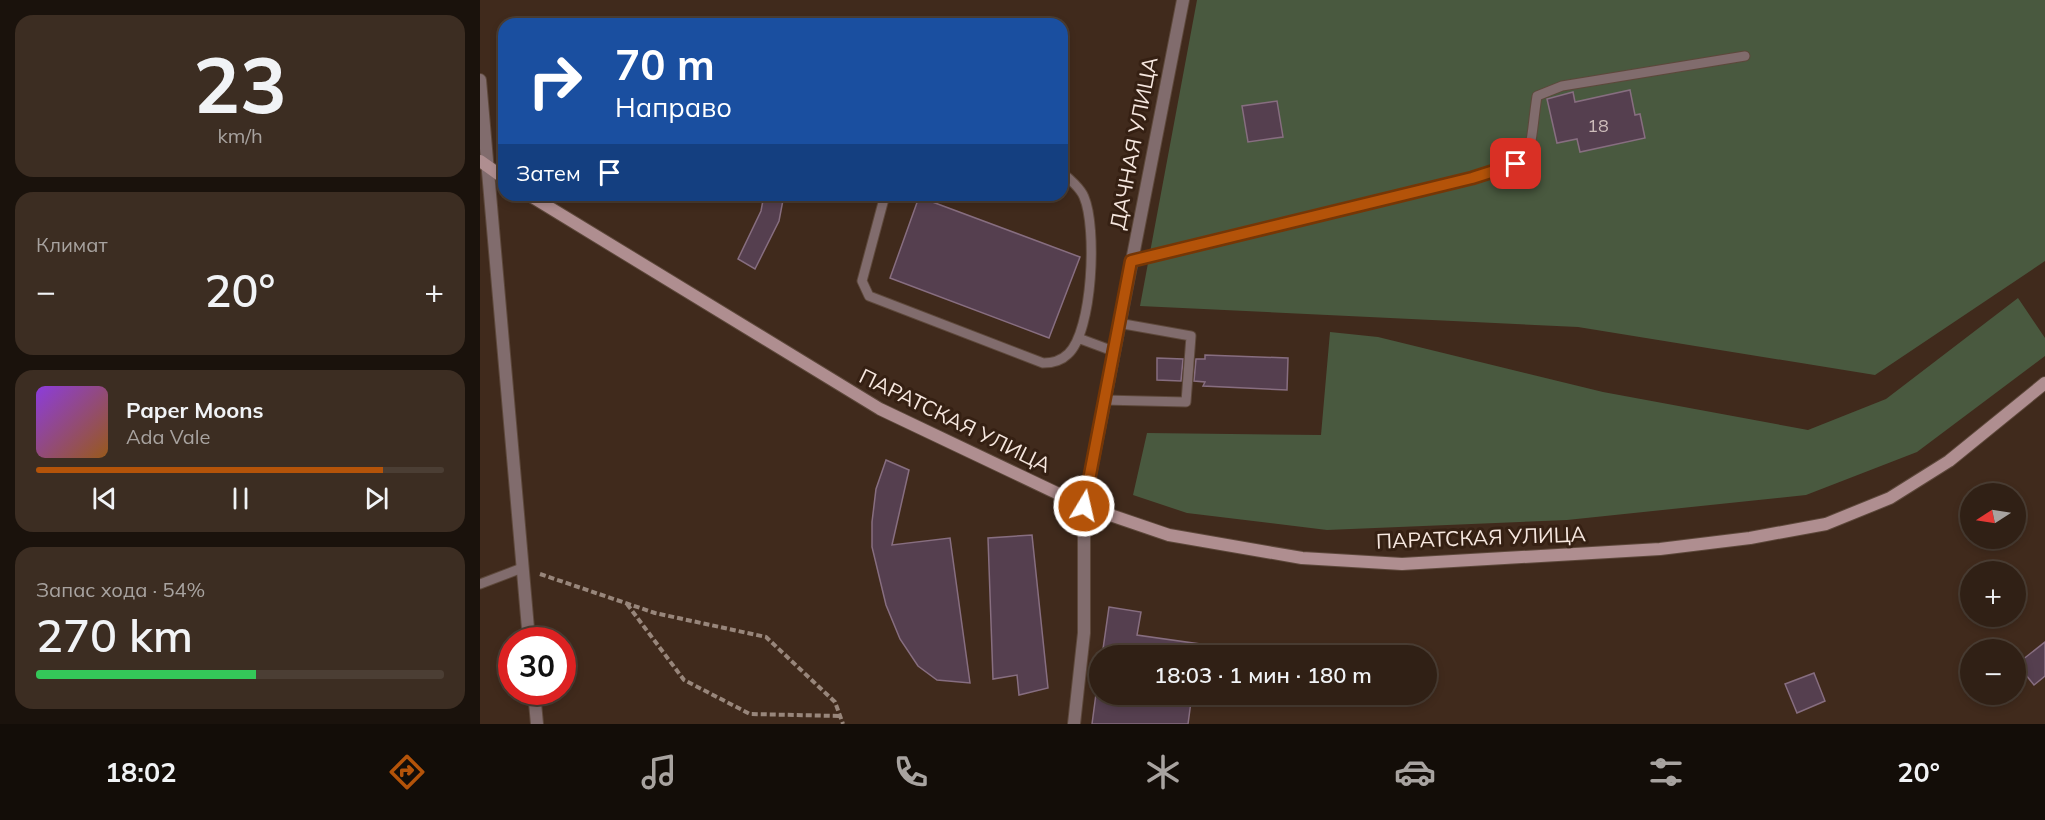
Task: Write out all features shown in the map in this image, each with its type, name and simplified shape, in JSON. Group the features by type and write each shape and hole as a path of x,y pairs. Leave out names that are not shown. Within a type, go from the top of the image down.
{"main road":[{"path":"484,164 498,174"},
{"name":"ПАРАТСКАЯ УЛИЦА","path":"539,201 880,409 1084,506 1169,535 1324,559 1402,564 1694,545 1826,524 1890,498 1949,461 2045,382"}],"street":[{"name":"ДАЧНАЯ УЛИЦА","path":"1074,724 1084,633 1084,506 1183,0"},
{"path":"480,80 484,164 528,627"},
{"path":"535,705 537,724"}],"lane":[{"path":"1131,261 1472,178 1516,164 1528,155 1534,138 1537,96 1541,93 1562,86 1745,56"},
{"path":"883,201 862,281 868,296 1043,363 1055,363 1069,353 1078,338 1092,273 1091,227 1084,195 1068,179"},
{"path":"1103,400 1186,402 1191,336 1118,324"},
{"path":"1078,338 1113,351"},
{"path":"480,584 522,567"}],"path":[{"path":"522,567 655,613 766,637 835,702 843,724"},
{"path":"627,603 684,680 750,714 840,716"}],"green space":[{"path":"1197,0 2045,0 2045,261 1875,375 1578,327 1140,306"},
{"path":"2018,298 2045,338 2045,356 1917,452 1806,495 1567,520 1327,530 1187,513 1133,495 1147,433 1321,435 1330,332 1378,337 1603,392 1808,430 1886,399"}],"building":[{"path":"1630,90 1635,115 1640,114 1645,138 1580,152 1577,139 1557,143 1547,99 1573,92 1575,102"},
{"path":"1277,101 1283,137 1248,142 1242,106"},
{"path":"763,201 783,201 779,221 755,269 738,259 761,211"},
{"path":"918,201 930,201 1080,257 1049,338 890,278"},
{"path":"1205,355 1288,358 1287,390 1203,386 1205,382 1194,381 1196,359 1205,359"},
{"path":"1157,358 1183,359 1181,381 1157,380"},
{"path":"886,460 909,470 892,545 950,538 970,683 937,680 918,666 900,639 886,605 872,547 872,522 876,489"},
{"path":"1032,535 1048,688 1019,695 1017,675 993,679 988,538"},
{"path":"1109,607 1141,612 1137,635 1200,644 1200,645 1104,645"},
{"path":"2045,642 2045,676 2034,685 2026,675 2026,657"},
{"path":"1814,673 1825,701 1797,713 1785,684"},
{"path":"1095,705 1191,705 1188,724 1092,724"}],"route":[{"path":"1084,506 1095,439 1131,261 1472,178 1516,164"}]}
